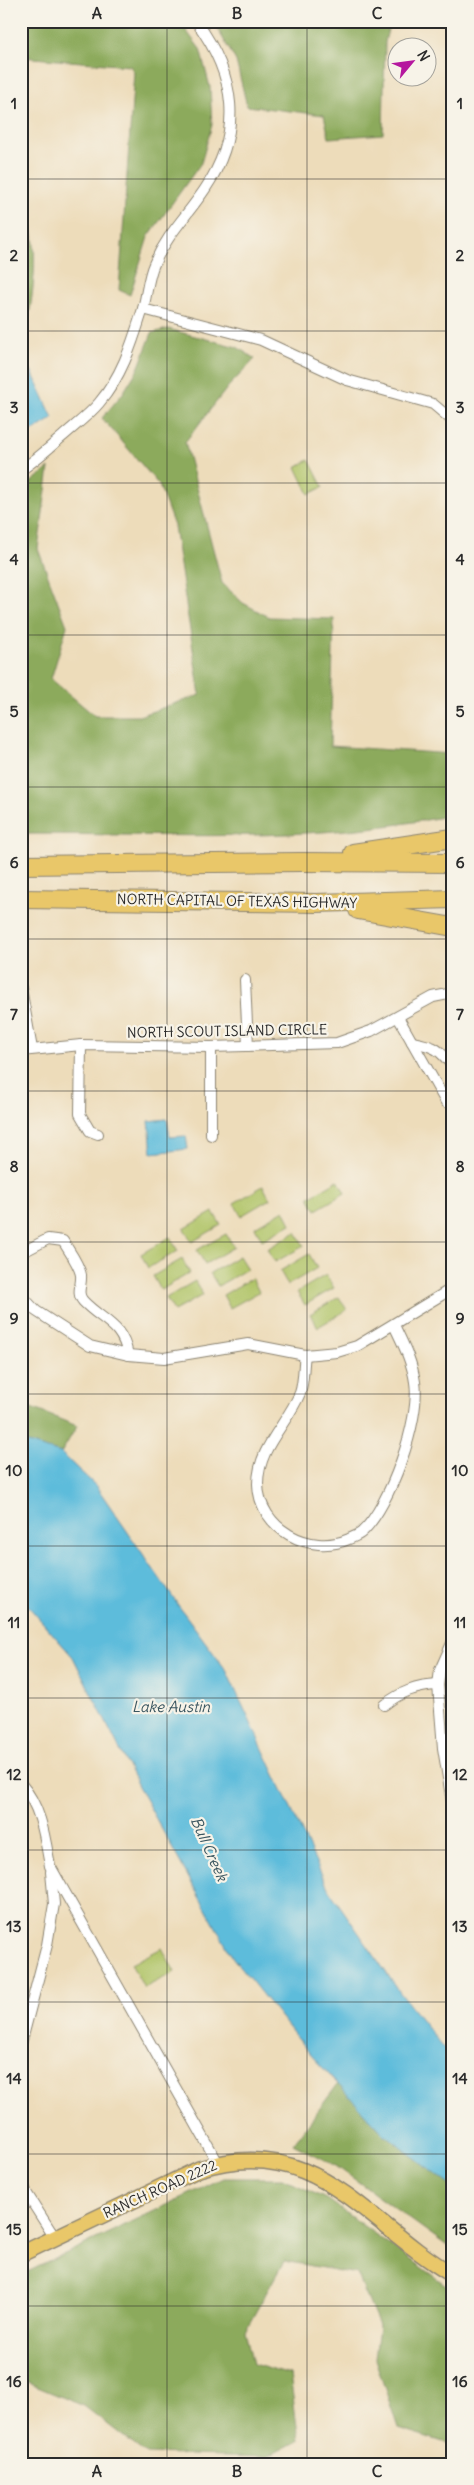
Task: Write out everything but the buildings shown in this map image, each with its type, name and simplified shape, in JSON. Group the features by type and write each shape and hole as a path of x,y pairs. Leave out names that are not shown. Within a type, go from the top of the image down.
{"highway":[{"path":"301,862 453,838"},
{"path":"21,865 301,862 453,863"},
{"name":"NORTH CAPITAL OF TEXAS HIGHWAY","path":"21,899 316,903 453,899"},
{"path":"316,903 453,927"}],"main road":[{"name":"RANCH ROAD 2222","path":"21,2254 199,2169 218,2163 255,2159 289,2165 324,2179 453,2275"}],"street":[{"path":"21,470 43,454 98,404 113,384 126,360 143,309 153,266 170,233 204,191 217,171 230,138 231,98 224,70 196,21"},
{"path":"143,309 261,340 347,380 433,404 453,421"},
{"path":"246,980 248,1046"},
{"path":"21,988 26,1050"},
{"name":"NORTH SCOUT ISLAND CIRCLE","path":"26,1050 81,1045 211,1047 336,1043 358,1036 398,1017 433,997 453,993"},
{"path":"398,1017 446,1102 453,1099"},
{"path":"412,1042 431,1046 442,1053 453,1067"},
{"path":"81,1045 80,1114 90,1131 98,1134"},
{"path":"211,1047 211,1135"},
{"path":"21,1253 48,1239 63,1241 81,1275 79,1294 83,1301 118,1329 125,1341 128,1356"},
{"path":"21,1295 36,1311 90,1346 128,1356 164,1358 248,1344 305,1355 336,1352 357,1346 453,1288"},
{"path":"305,1355 300,1392 267,1446 260,1463 258,1485 262,1506 276,1525 288,1535 305,1542 325,1545 339,1543 361,1533 375,1516 391,1485 410,1433 415,1411 416,1383 411,1361 394,1325"},
{"path":"453,1641 440,1670 438,1685 443,1748 453,1808"},
{"path":"384,1705 399,1694 419,1686 438,1685"},
{"path":"21,1784 27,1790 40,1818 50,1866 54,1904 50,1929 21,2044"},
{"path":"50,1866 218,2163"},
{"path":"21,2179 27,2194 55,2238"}],"green space":[{"path":"21,21 179,21 200,49 210,87 212,125 201,163 148,237 130,295 119,290 134,72 130,66 21,57"},
{"path":"213,21 390,21 385,42 383,134 329,138 324,115 247,106 236,61"},
{"path":"21,195 33,233 34,274 29,316 21,355"},
{"path":"168,329 237,347 255,359 228,387 185,442 222,583 243,603 269,617 334,619 330,746 453,754 453,815 400,824 292,834 184,836 21,834 21,490 49,468 38,549 67,626 51,679 95,716 139,716 200,695 174,526 159,485 102,418 123,393 138,369 152,333"},
{"path":"309,460 323,487 309,494 296,467"},
{"path":"338,1180 345,1193 316,1210 309,1197"},
{"path":"263,1186 270,1199 241,1216 234,1203"},
{"path":"284,1210 291,1224 262,1240 255,1227"},
{"path":"213,1212 221,1225 192,1242 184,1229"},
{"path":"296,1232 304,1246 275,1262 267,1249"},
{"path":"226,1234 234,1247 205,1264 197,1250"},
{"path":"170,1237 178,1251 148,1268 141,1254"},
{"path":"309,1254 317,1268 288,1285 280,1271"},
{"path":"239,1256 247,1269 218,1286 210,1273"},
{"path":"182,1259 190,1273 161,1290 153,1276"},
{"path":"326,1275 334,1288 305,1305 297,1292"},
{"path":"252,1278 259,1292 230,1308 223,1295"},
{"path":"195,1281 203,1295 174,1311 166,1298"},
{"path":"339,1297 347,1310 318,1327 310,1314"},
{"path":"21,1404 77,1426 61,1453 21,1441"},
{"path":"162,1948 175,1972 144,1988 131,1964"},
{"path":"338,2084 384,2134 453,2187 453,2250 336,2166 293,2144"},
{"path":"223,2178 282,2178 326,2199 453,2290 453,2445 398,2428 375,2359 379,2326 357,2274 284,2261 245,2331 253,2364 290,2375 299,2440 267,2457 146,2454 84,2406 23,2381 21,2385 21,2275"}],"water":[{"path":"31,370 53,418 23,437 21,396"},
{"path":"167,1119 170,1137 186,1136 188,1149 152,1153 149,1121"},
{"name":"Lake Austin","path":"21,1441 61,1453 96,1486 178,1605 226,1670 329,1890 401,1994 453,2060 453,2187 384,2134 310,2054 233,1958 138,1786 73,1657 21,1598"}],"water label":[{"name":"Bull Creek","path":"209,1849"}]}
